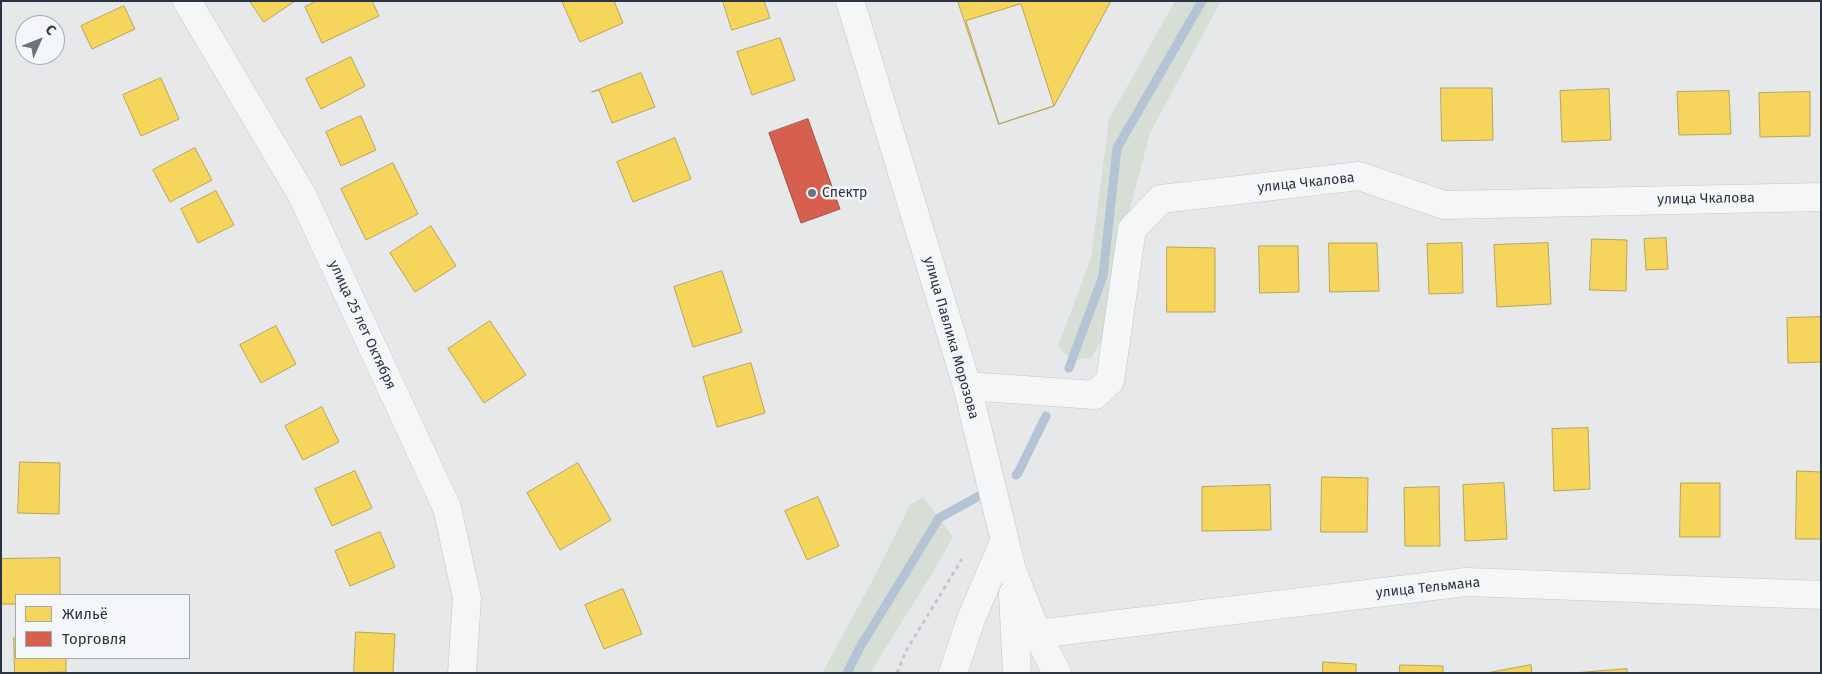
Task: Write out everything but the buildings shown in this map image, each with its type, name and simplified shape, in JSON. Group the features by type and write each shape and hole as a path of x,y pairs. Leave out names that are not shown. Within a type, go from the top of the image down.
{"street":[{"name":"улица 25 лет Октября","path":"187,1 302,195 447,508 467,598 462,673"},
{"name":"улица Павлика Морозова","path":"850,1 967,386 1012,570 1037,634 1057,673"},
{"name":"улица Чкалова","path":"967,386 1095,395 1110,381 1132,229 1161,199 1359,176 1444,205 1821,197"},
{"path":"953,673 971,619 1004,542"},
{"path":"1012,570 1017,673"},
{"name":"улица Тельмана","path":"1037,634 1466,582 1821,595"}],"path":[{"path":"897,673 906,651 965,554"}],"shaded area":[{"path":"1175,1 1221,1 1150,133 1124,231 1104,336 1091,358 1071,360 1058,346 1091,258 1109,119"},
{"path":"923,497 953,537 936,567 870,673 822,673 868,589 910,505"}],"waterway":[{"path":"1069,368 1103,276 1117,148 1202,1"},
{"path":"1016,475 1046,416"},
{"path":"847,673 859,649 939,518 979,496"}],"place":[{"name":"Спектр","path":"812,193"}]}
